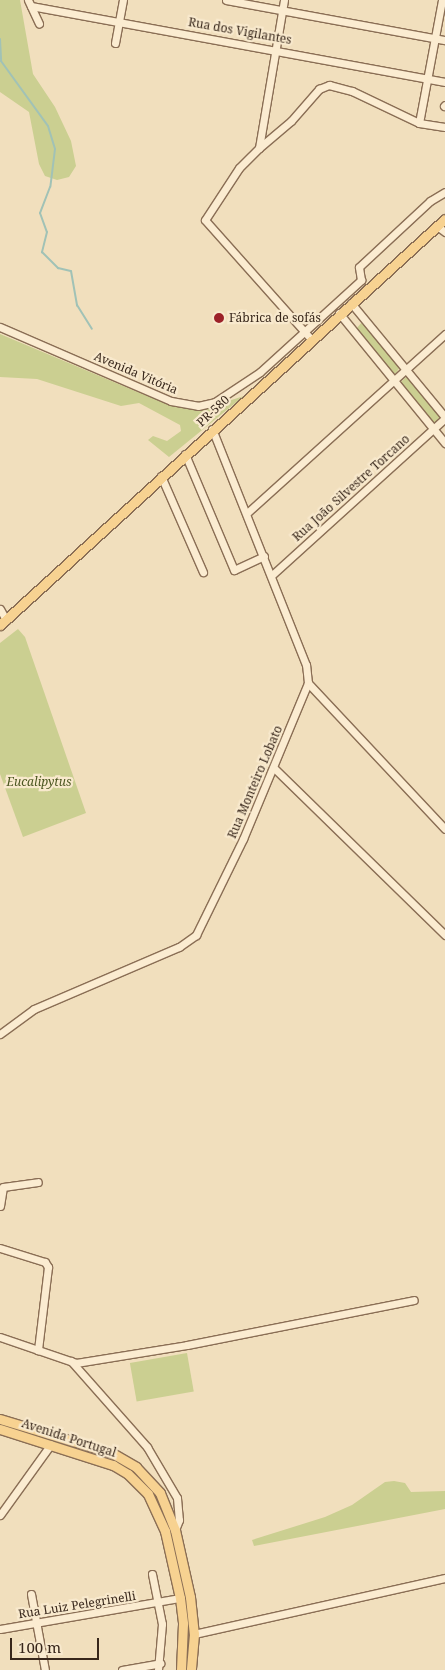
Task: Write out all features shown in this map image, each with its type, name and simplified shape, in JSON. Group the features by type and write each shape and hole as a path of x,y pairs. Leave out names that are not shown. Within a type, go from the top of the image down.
{"main road":[{"name":"PR-580","path":"3,623 212,429 307,335 351,303 445,219"},
{"path":"0,1420 93,1446 129,1462 160,1493 175,1530 190,1597 194,1634 191,1670"},
{"name":"Avenida Portugal","path":"0,1429 51,1444 121,1469 148,1494 165,1531 180,1598 184,1633 181,1670"}],"street":[{"path":"115,43 123,0"},
{"path":"226,0 445,40"},
{"path":"258,148 284,0"},
{"path":"420,123 444,0"},
{"path":"30,3 39,24"},
{"name":"Rua dos Vigilantes","path":"30,3 445,82"},
{"path":"307,335 205,220 239,168 258,148 291,121 319,90 329,85 352,91 420,123 445,127"},
{"name":"Avenida Vitória","path":"0,326 171,401 198,406 233,393 307,335 361,280 359,267 430,201 445,192"},
{"path":"437,226 445,232"},
{"path":"351,303 445,417"},
{"path":"339,313 445,443"},
{"path":"247,513 445,334"},
{"name":"Rua João Silvestre Torcano","path":"272,575 445,417"},
{"path":"212,429 272,575 306,666 308,683 445,830"},
{"path":"185,454 234,570 264,556"},
{"path":"161,476 203,572"},
{"path":"0,609 3,623"},
{"name":"Rua Monteiro Lobato","path":"0,1034 34,1009 179,947 196,935 274,768 308,683"},
{"path":"274,768 445,935"},
{"path":"0,1206 2,1187 38,1182"},
{"path":"0,1248 45,1262 48,1267 38,1350"},
{"path":"0,1336 73,1362 187,1345 414,1300"},
{"path":"73,1362 147,1447 177,1498 179,1520 175,1530"},
{"path":"0,1515 51,1444"},
{"path":"122,1670 159,1666 162,1638 152,1574"},
{"path":"194,1634 445,1578"},
{"path":"32,1594 46,1670"},
{"name":"Rua Luiz Pelegrinelli","path":"0,1629 180,1598"}],"green space":[{"path":"0,0 20,0 33,74 55,107 71,141 76,166 69,177 57,180 45,176 39,164 29,112 0,92"},
{"path":"363,321 400,367 396,373 392,373 356,329"},
{"path":"0,334 147,396 178,406 200,410 244,396 169,457 148,440 153,436 167,441 181,431 180,425 139,403 121,406 37,379 0,377"},
{"path":"407,376 440,416 436,422 433,422 401,382"},
{"name":"Eucalipytus","path":"18,629 25,637 86,813 23,837 0,774 0,643"},
{"path":"187,1353 194,1391 137,1401 130,1363"},
{"path":"385,1482 405,1483 411,1492 445,1491 445,1509 254,1546 252,1540 325,1517 352,1505"}],"waterway":[{"path":"0,39 1,61 48,126 55,149 50,187 40,213 47,232 42,252 58,268 71,271 77,305 92,329"}],"place":[{"name":"Fábrica de sofás","path":"219,318"}]}
